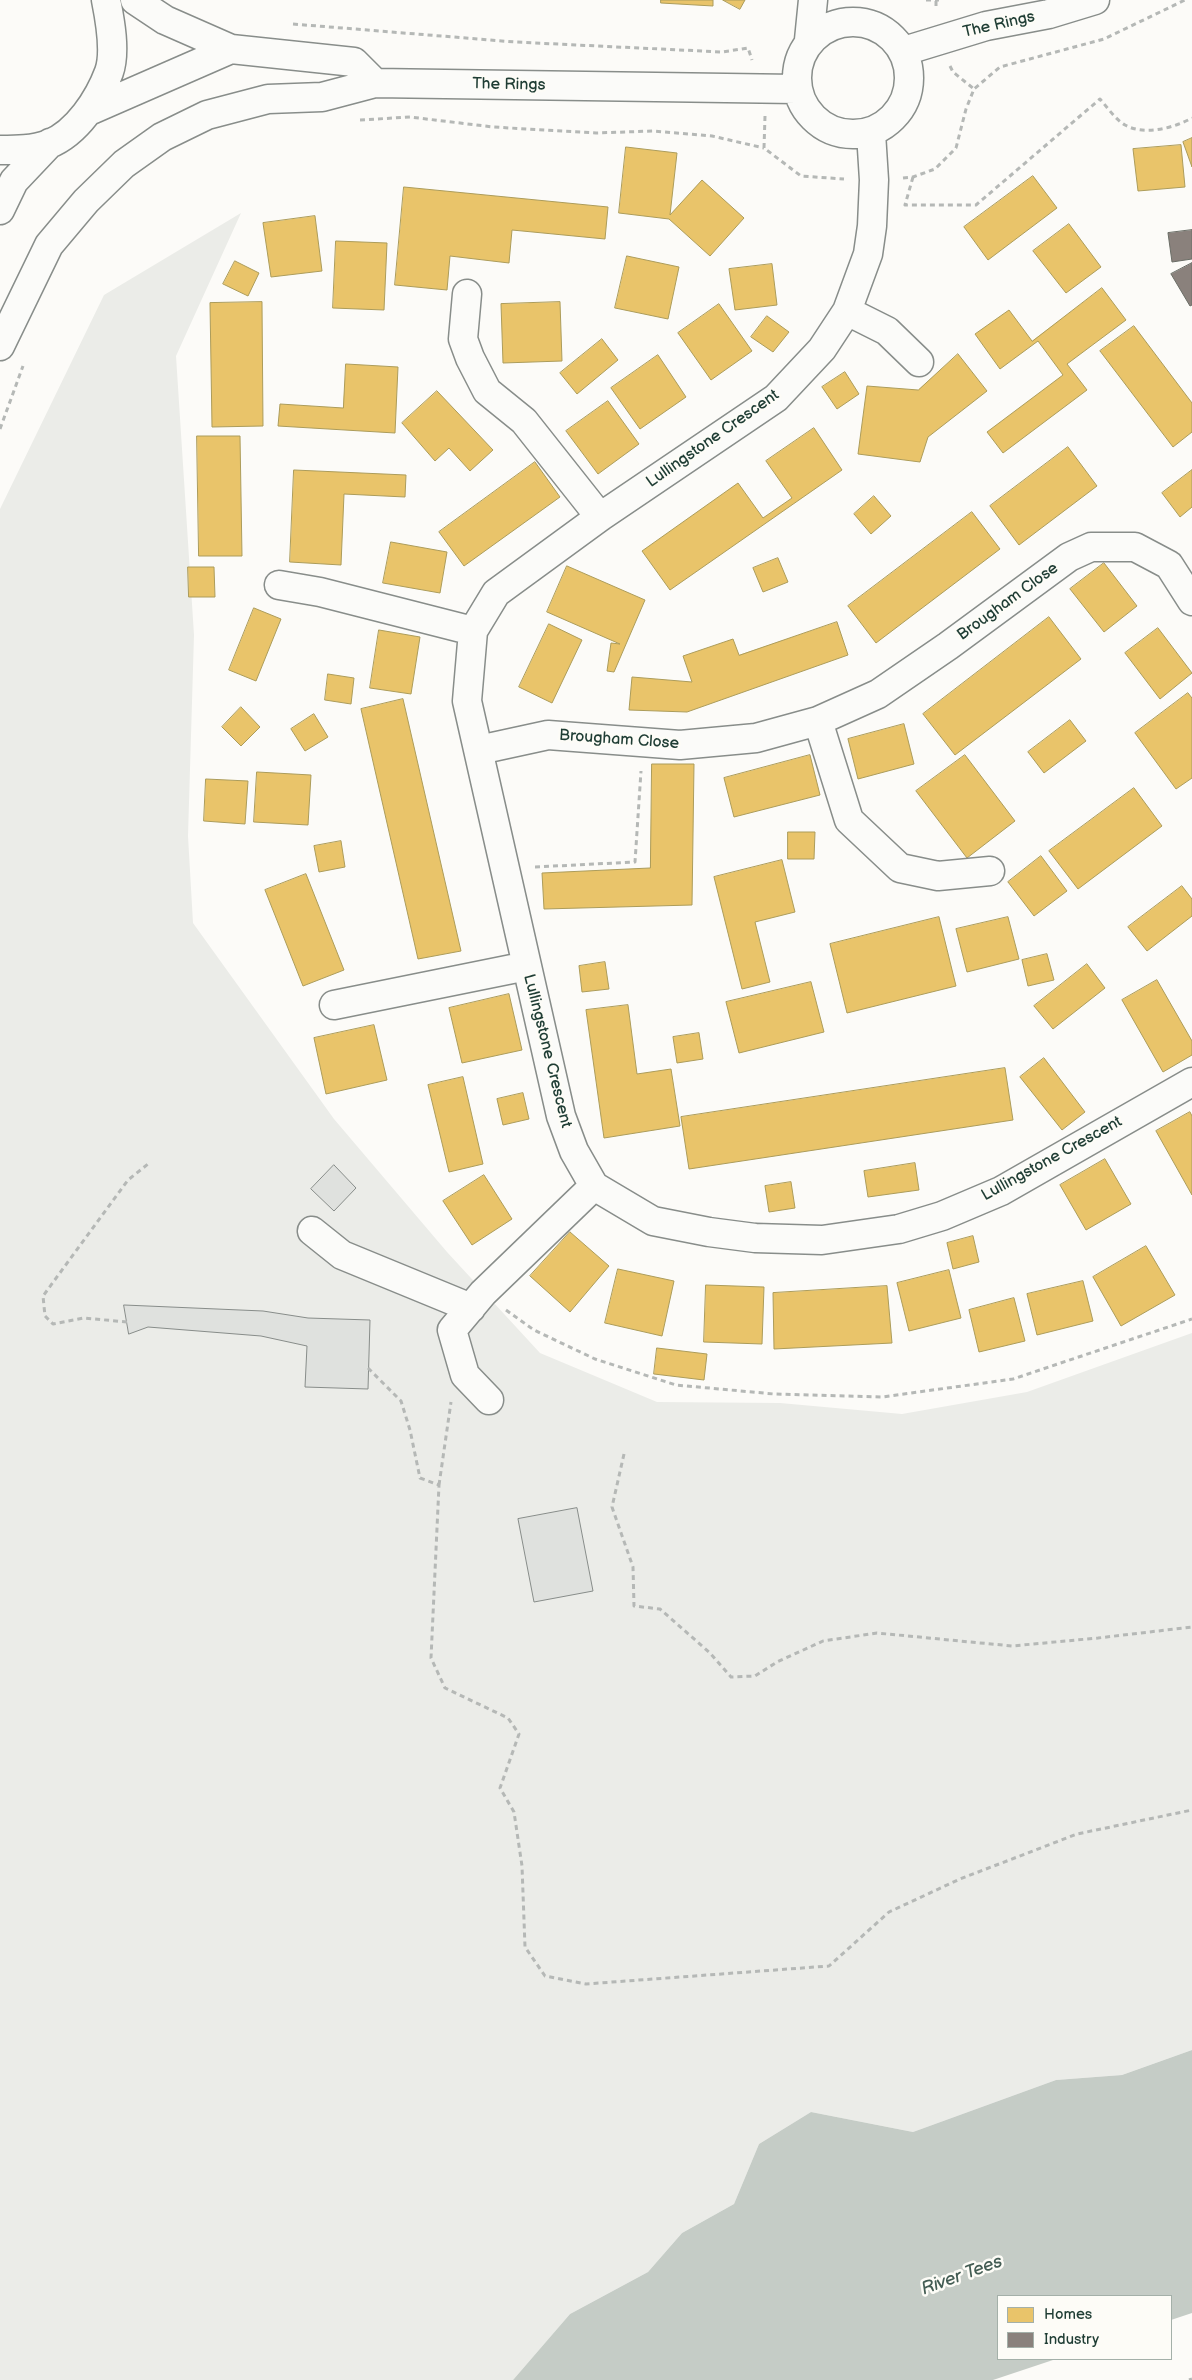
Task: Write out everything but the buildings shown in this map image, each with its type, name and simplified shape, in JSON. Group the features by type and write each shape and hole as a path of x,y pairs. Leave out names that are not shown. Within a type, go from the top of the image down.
{"street":[{"path":"0,210 14,181 50,143 72,128 89,111 110,71 112,29 106,0"},
{"path":"135,0 165,20 231,49 354,62 375,83"},
{"path":"809,40 827,28 846,22 860,11 887,33 904,51 910,82 902,107 889,122 871,133 838,133 814,119 802,104 796,90 798,61 809,40 813,0"},
{"name":"The Rings","path":"904,51 986,26 1049,14 1095,0"},
{"path":"89,111 231,49"},
{"name":"The Rings","path":"0,346 49,245 86,201 124,164 162,137 207,115 268,99 322,97 375,83 796,90"},
{"name":"Lullingstone Crescent","path":"871,133 874,180 872,226 868,254 847,311 822,349 776,398 600,517 496,593 473,631 467,701 561,1116 574,1151 594,1186 653,1221 709,1232 755,1238 822,1240 899,1229 942,1216 1000,1191 1192,1082"},
{"path":"0,150 20,150 50,143"},
{"path":"467,294 463,339 470,358 487,391 524,421 600,517"},
{"path":"847,311 887,331 919,362"},
{"name":"Brougham Close","path":"479,750 548,735 680,745 756,738 818,721 878,694 948,646 1069,557 1091,548 1135,547 1169,565 1192,601"},
{"path":"279,585 320,592 473,631"},
{"path":"818,721 849,820 900,868 938,876 990,871"},
{"path":"334,1005 527,966"},
{"path":"489,1400 465,1375 452,1330 477,1301 594,1186"},
{"path":"312,1231 342,1254 477,1301"}],"path":[{"path":"926,0 938,0"},
{"path":"913,177 905,205 976,205 1100,99 1124,124 1149,131 1184,122 1192,118"},
{"path":"351,120 410,117 493,128 596,133 653,131 712,136 764,148"},
{"path":"0,429 25,359"},
{"path":"504,869 634,862 643,741"},
{"path":"127,1322 84,1318 53,1324 45,1316 43,1296 128,1180 148,1164"},
{"path":"477,1301 595,1360 676,1385 774,1394 882,1397 1013,1379 1192,1319"},
{"path":"368,1368 401,1401 410,1430 420,1478 439,1485"},
{"path":"465,1375 450,1402 439,1485 431,1658 445,1688 508,1718 519,1734 500,1788 514,1812 522,1866 524,1947 545,1976 586,1984 828,1966 889,1912 960,1879 1076,1834 1192,1810"},
{"path":"624,1454 612,1507 633,1567 634,1606 660,1609 710,1653 730,1677 755,1676 777,1662 823,1641 877,1633 1012,1646 1192,1627"}],"shaded area":[{"path":"241,213 176,356 194,635 188,836 193,923 334,1119 447,1252 540,1353 657,1402 780,1403 902,1414 1027,1392 1192,1333 1192,2050 1122,2075 1056,2080 913,2132 811,2112 759,2144 734,2204 682,2233 648,2272 570,2314 513,2380 0,2380 0,509 104,295"}],"water":[{"name":"River Tees","path":"1192,2050 1192,2313 1172,2320 1172,2295 997,2295 997,2360 1053,2360 993,2380 513,2380 570,2314 648,2272 682,2233 734,2204 759,2144 811,2112 913,2132 1056,2080 1122,2075"}]}
